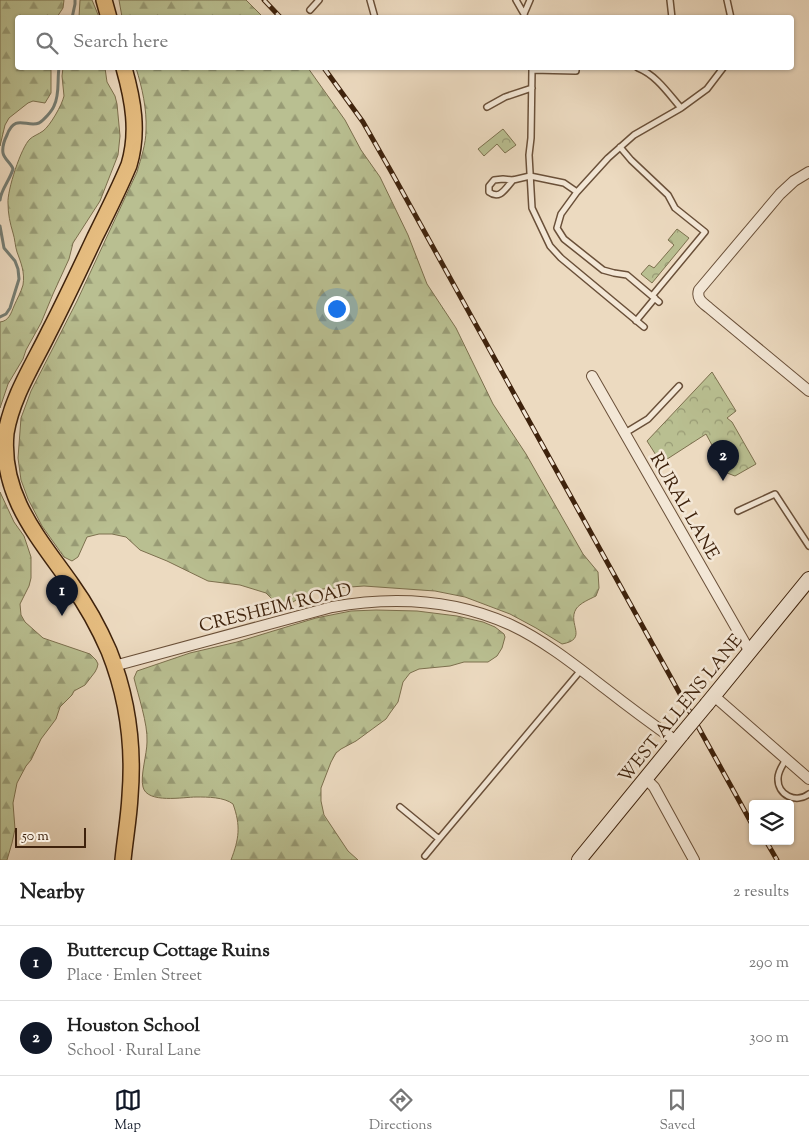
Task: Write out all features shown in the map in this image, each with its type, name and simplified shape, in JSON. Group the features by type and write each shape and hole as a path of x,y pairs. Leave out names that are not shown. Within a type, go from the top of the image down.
{"main road":[{"path":"104,0 108,15"},
{"path":"123,860 130,795 130,747 125,706 114,666 103,638 83,601 26,521 14,497 5,454 6,434 13,407 129,165 134,147 134,115 125,70"},
{"name":"WEST ALLENS LANE","path":"579,860 809,579"}],"street":[{"path":"809,172 794,181 780,194 699,290 698,296 709,308 809,391"},
{"name":"RURAL LANE","path":"592,376 750,652"},
{"name":"CRESHEIM ROAD","path":"114,666 325,608 358,602 388,600 439,604 491,618 526,633 679,738"},
{"path":"711,700 809,779"},
{"path":"646,779 654,787 694,860"}],"lane":[{"path":"370,0 375,15"},
{"path":"516,0 524,15"},
{"path":"524,15 530,0"},
{"path":"670,0 672,15"},
{"path":"727,0 730,15"},
{"path":"310,10 316,1"},
{"path":"532,70 529,155 532,208 550,246 561,258 644,328"},
{"path":"648,70 681,108"},
{"path":"655,299 627,275 603,270 564,238 557,228 561,214 577,192 620,147 634,135 681,108 707,90 722,70"},
{"path":"486,107 505,97 532,88"},
{"path":"620,147 668,195 675,208 705,232 655,299 636,321"},
{"path":"513,180 499,195 489,192 489,186 494,180 513,180 530,176 564,183 577,192"},
{"path":"624,433 648,419 679,386"},
{"path":"738,511 775,494 809,546"},
{"path":"425,856 581,670"},
{"path":"786,759 779,771 778,782 780,788 789,797 801,798 809,794"},
{"path":"400,807 439,839"}],"green space":[{"path":"0,0 64,0 63,8 58,15 15,15 15,70 51,70 51,93 45,103 33,101 28,103 9,118 5,125 0,146"},
{"path":"80,0 92,0 98,15 79,15"},
{"path":"119,0 246,0 261,15 122,15"},
{"path":"63,70 105,70 107,82 117,104 120,136 118,155 100,201 73,243 69,259 41,323 8,384 0,408 0,322 6,320 11,314 23,285 22,268 10,222 8,197 15,170 26,144 31,138 46,128 61,105 64,96"},
{"path":"137,70 309,70 345,120 361,150 380,177 408,235 427,284 456,328 493,404 526,454 583,554 598,572 599,588 596,596 585,601 576,609 574,620 576,635 574,639 562,644 510,614 465,597 435,591 364,586 323,589 302,596 290,604 278,605 266,593 240,585 208,581 140,550 126,537 112,534 99,534 87,537 78,557 72,561 64,557 42,526 28,499 21,480 18,458 21,418 31,391 77,301 137,172 146,135 146,114"},
{"path":"503,129 516,145 505,153 497,144 484,156 478,149"},
{"path":"677,229 689,238 652,283 641,274 649,265 654,268 674,245 668,240"},
{"path":"712,372 736,411 727,418 732,422 756,464 735,476 727,473 706,434 661,463 647,441"},
{"path":"0,492 14,522 24,536 31,557 31,578 20,604 21,615 25,622 43,638 90,654 98,664 95,672 85,685 74,691 60,707 56,719 41,739 17,783 13,803 15,829 7,860 0,860"},
{"path":"351,611 417,611 457,616 495,627 505,637 502,648 497,656 488,662 464,662 450,666 419,669 410,673 403,682 398,702 386,719 336,753 321,788 321,801 324,815 348,851 358,860 231,860 238,832 233,804 216,798 158,798 146,792 143,787 142,777 147,735 134,678 137,671 190,653 237,642 316,618"}],"waterway":[{"path":"73,15 75,0"},
{"path":"0,200 13,169 3,153 3,146 10,128 17,123 39,123 50,113 57,97 59,70"},
{"path":"0,226 4,248 15,261 19,279 10,308 6,314 0,317"}],"railway":[{"path":"264,0 278,15"},
{"path":"325,70 363,122 392,173 749,819"},
{"path":"768,845 777,860"}],"place":[{"name":"Houston School","path":"723,481"},
{"name":"Buttercup Cottage Ruins","path":"62,616"}]}
